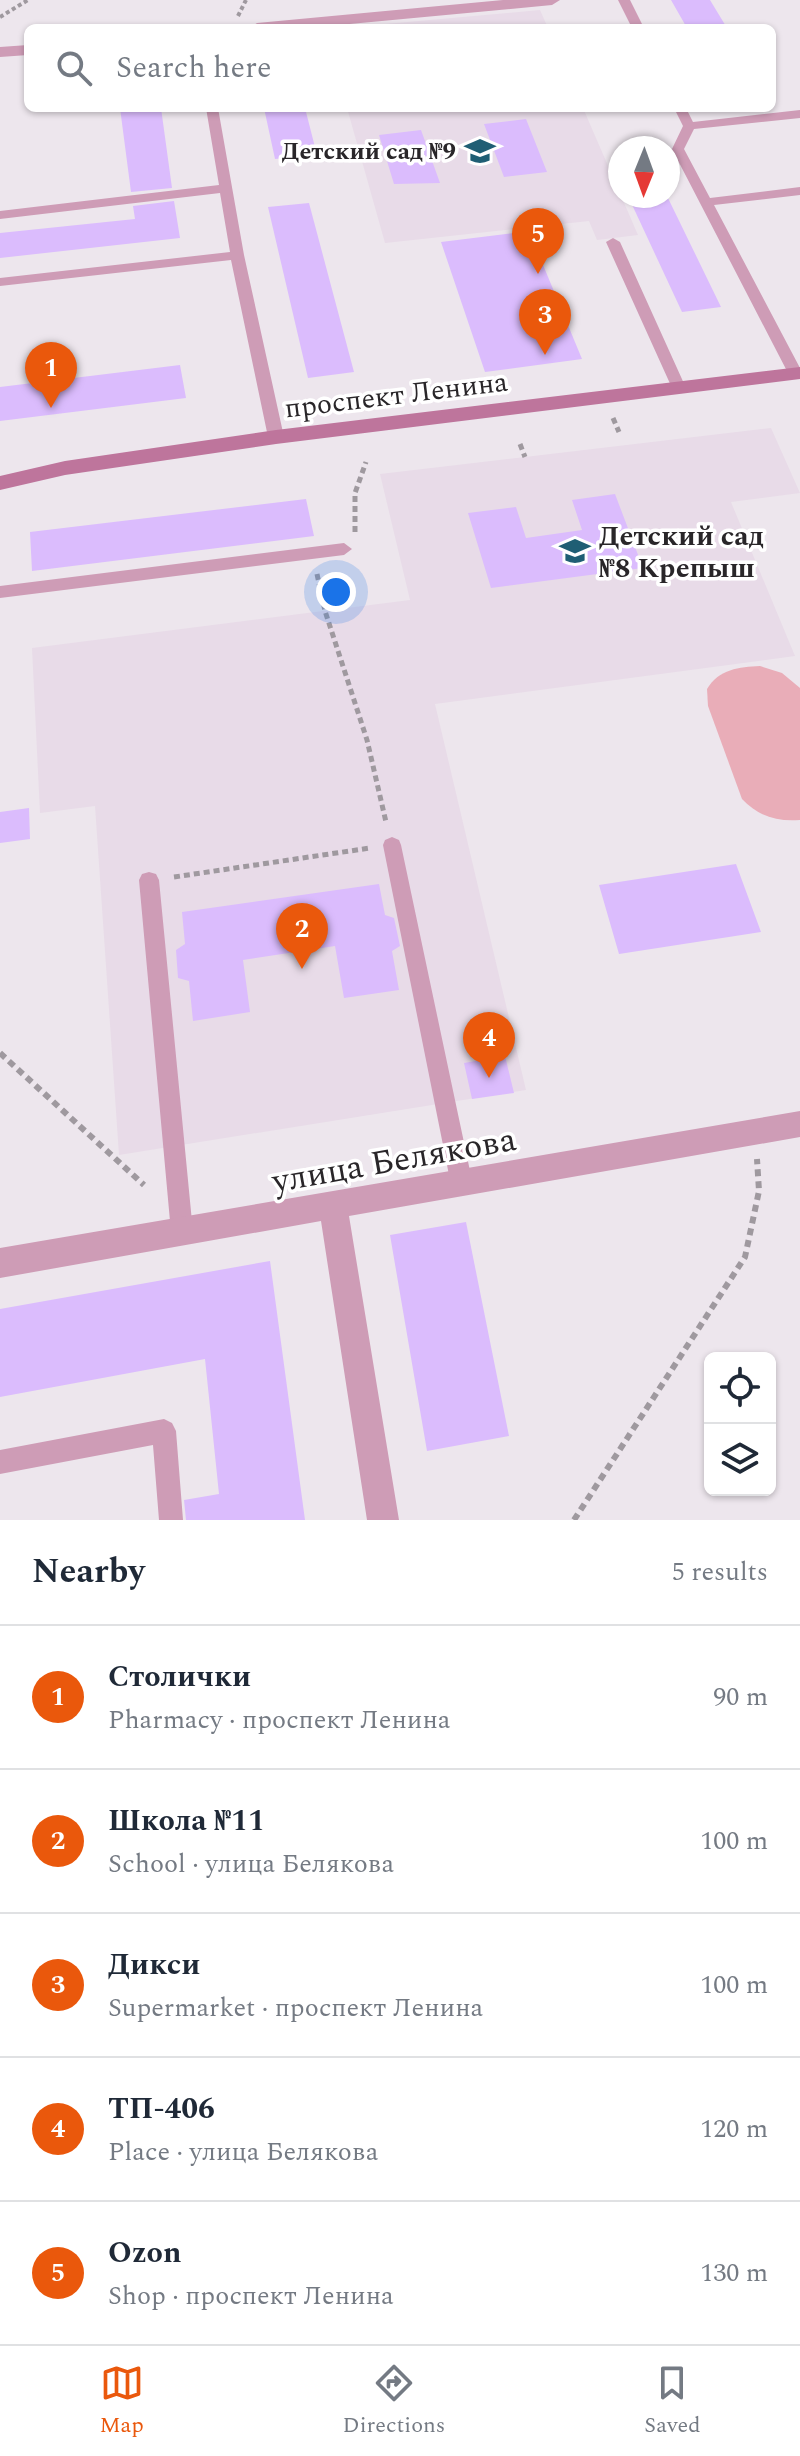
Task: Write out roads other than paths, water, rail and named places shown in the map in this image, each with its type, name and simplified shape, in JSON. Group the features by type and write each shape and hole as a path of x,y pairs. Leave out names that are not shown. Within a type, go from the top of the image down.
{"street":[{"path":"299,24 552,0"},
{"path":"0,52 24,50"},
{"name":"проспект Ленина","path":"0,483 65,468 276,437 798,373"},
{"name":"улица Белякова","path":"0,1263 800,1124"},
{"path":"333,1206 383,1520"}],"lane":[{"path":"624,0 636,24"},
{"path":"213,112 237,255 276,437"},
{"path":"682,112 689,126"},
{"path":"689,126 800,114"},
{"path":"689,126 678,149 798,373"},
{"path":"0,215 226,188"},
{"path":"706,202 800,191"},
{"path":"613,242 679,388"},
{"path":"0,282 237,255"},
{"path":"0,592 344,549"},
{"path":"392,845 462,1185"},
{"path":"149,880 182,1232"},
{"path":"0,1462 164,1431 171,1520"}],"place":[{"name":"Детский сад №9","path":"480,151"},
{"name":"Ozon","path":"538,274"},
{"name":"Дикси","path":"545,355"},
{"name":"Столички","path":"51,408"},
{"name":"Детский сад №8 Крепыш","path":"575,551"},
{"name":"Школа №11","path":"302,969"},
{"name":"ТП-406","path":"489,1078"}]}
